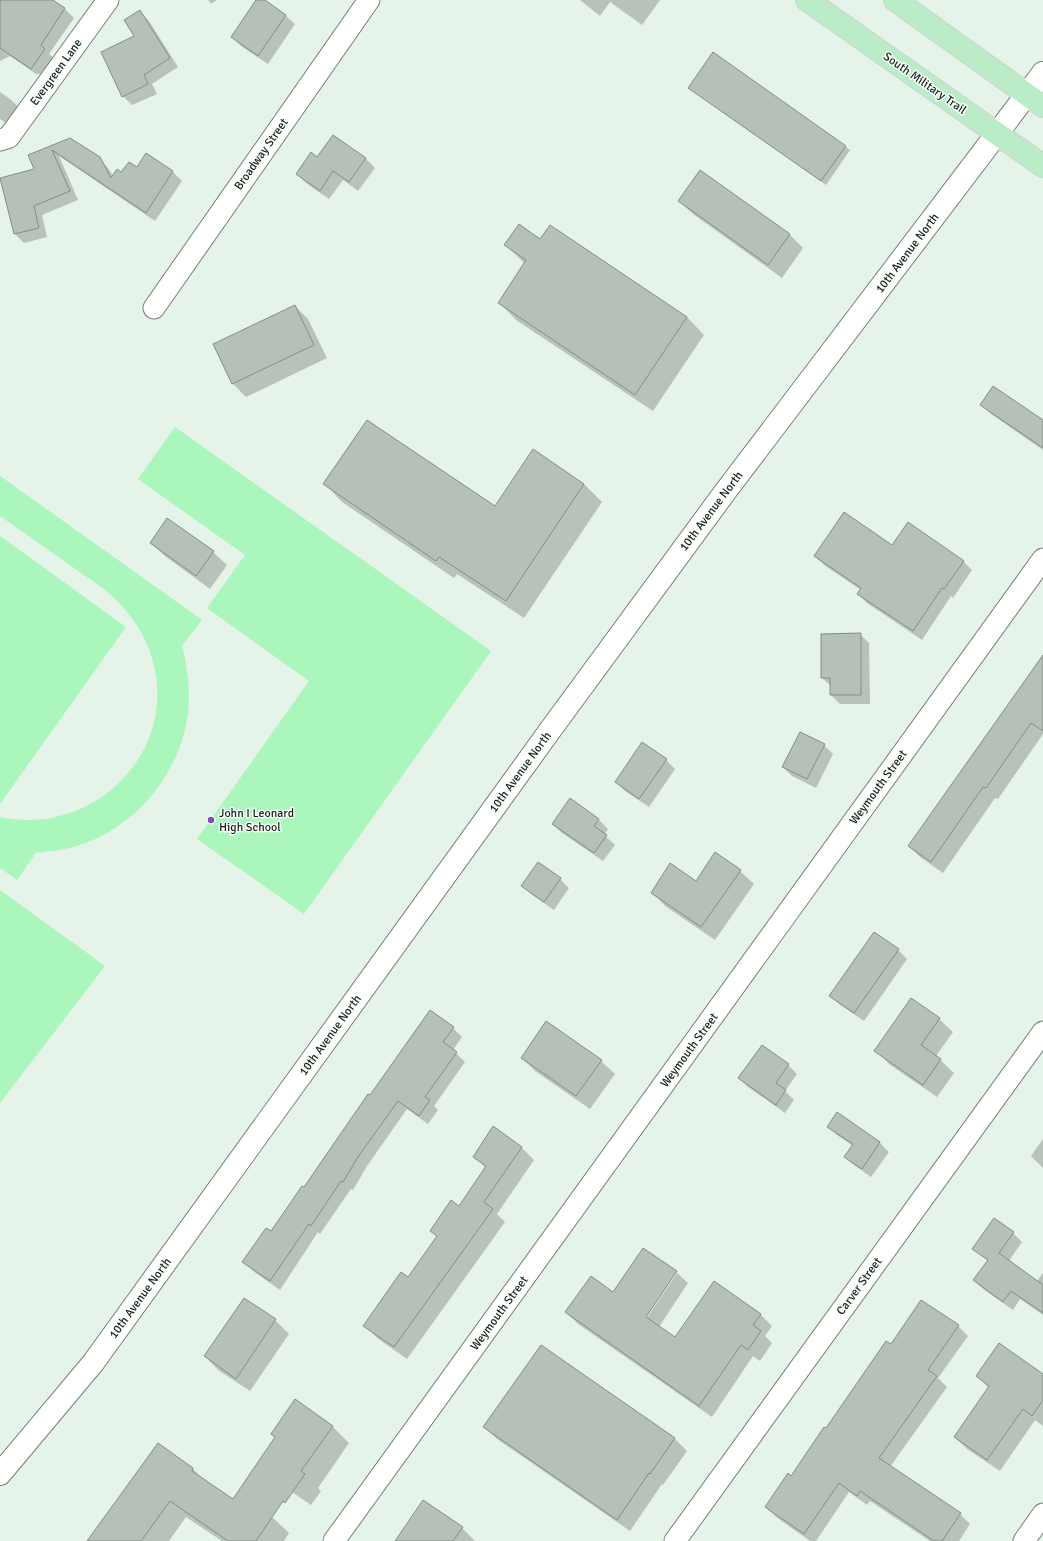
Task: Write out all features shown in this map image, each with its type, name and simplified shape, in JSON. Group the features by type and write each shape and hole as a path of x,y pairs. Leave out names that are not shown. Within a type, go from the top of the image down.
{"main road":[{"name":"South Military Trail","path":"807,0 1043,166"},
{"path":"895,0 1035,101"}],"street":[{"name":"Broadway Street","path":"154,308 369,0"},
{"name":"Evergreen Lane","path":"0,140 9,137 105,1"},
{"name":"10th Avenue North","path":"0,1474 93,1363 551,728 725,492 998,134 1035,101 1043,73"},
{"name":"Weymouth Street","path":"334,1541 1043,559"},
{"name":"Carver Street","path":"675,1541 1043,1032"},
{"path":"1024,1541 1043,1514"}],"green space":[{"path":"175,427 491,651 304,914 197,839 309,681 207,608 245,555 138,479"},
{"path":"0,476 202,620 182,646 189,685 188,716 182,741 172,764 159,786 143,805 124,822 103,835 74,847 35,853 17,880 0,868 0,817 35,820 69,813 99,799 124,778 143,751 154,721 157,687 150,652 142,634 132,618 119,603 104,589 0,516"},
{"path":"0,536 126,627 0,804"},
{"path":"0,890 105,966 0,1103"}],"building":[{"path":"0,0 53,0 65,8 41,45 45,49 31,69 0,48"},
{"path":"256,0 265,0 286,15 258,56 231,37"},
{"path":"140,10 170,58 144,75 148,84 122,97 101,52 134,36 124,20"},
{"path":"713,52 846,146 821,181 688,88"},
{"path":"333,135 366,158 349,182 333,171 320,191 296,174 311,152 317,157"},
{"path":"70,138 100,157 111,178 117,169 121,172 129,162 137,167 146,153 173,171 146,213 52,150 70,191 34,206 39,228 14,234 0,178 34,169 28,155"},
{"path":"700,170 790,234 768,265 678,201"},
{"path":"519,224 540,239 550,225 687,317 635,395 498,303 526,260 504,245"},
{"path":"295,305 314,345 232,384 213,344"},
{"path":"993,386 1043,420 1043,448 980,405"},
{"path":"367,420 495,506 533,449 584,484 506,601 439,557 436,561 323,484"},
{"path":"844,512 892,545 908,522 964,561 944,589 942,588 913,631 857,594 861,588 814,556"},
{"path":"167,518 214,551 196,576 150,543"},
{"path":"861,633 861,695 830,695 830,678 821,678 821,634"},
{"path":"1043,655 1043,731 1031,723 986,788 983,787 931,862 908,846"},
{"path":"800,732 825,744 807,779 782,767"},
{"path":"642,742 667,759 639,799 615,782"},
{"path":"570,798 599,819 594,826 607,835 594,853 552,824"},
{"path":"715,852 741,870 701,927 651,893 670,863 696,881"},
{"path":"538,862 561,878 544,902 521,886"},
{"path":"874,932 899,949 854,1013 829,996"},
{"path":"911,998 940,1018 921,1045 941,1059 923,1085 874,1051"},
{"path":"430,1010 454,1027 443,1042 457,1052 425,1097 430,1100 419,1116 398,1101 358,1157 343,1182 341,1181 311,1226 309,1224 270,1281 242,1262 266,1228 271,1231 302,1186 304,1187 368,1094 370,1095"},
{"path":"546,1021 602,1060 576,1096 521,1058"},
{"path":"762,1045 789,1064 776,1083 786,1090 776,1105 738,1078"},
{"path":"837,1112 880,1142 862,1169 844,1157 853,1144 827,1127"},
{"path":"493,1126 522,1147 484,1202 493,1209 394,1347 363,1326 401,1272 408,1277 437,1236 430,1231 451,1200 459,1206 486,1166 473,1157"},
{"path":"994,1218 1014,1232 999,1253 1043,1285 1043,1313 1011,1291 1003,1302 973,1280 988,1260 972,1249"},
{"path":"643,1248 677,1271 646,1317 675,1337 714,1281 761,1314 753,1325 761,1331 748,1350 741,1345 699,1406 565,1312 591,1276 613,1292"},
{"path":"244,1298 276,1319 236,1379 204,1356"},
{"path":"921,1300 959,1325 928,1370 937,1376 879,1458 961,1513 942,1541 934,1541 860,1491 857,1496 839,1483 804,1534 765,1507 788,1473 791,1476 824,1427 826,1428 886,1341 891,1344"},
{"path":"999,1343 1043,1374 1043,1400 1032,1416 1023,1409 987,1460 954,1437 989,1386 976,1376"},
{"path":"541,1345 675,1438 617,1520 483,1427"},
{"path":"295,1399 333,1426 301,1471 305,1474 285,1503 283,1501 256,1541 228,1541 170,1501 141,1541 87,1541 158,1443 193,1468 192,1471 233,1499 275,1437 271,1434"},
{"path":"423,1500 463,1527 453,1541 395,1541"}],"place":[{"name":"John I Leonard High School","path":"211,820"}]}
